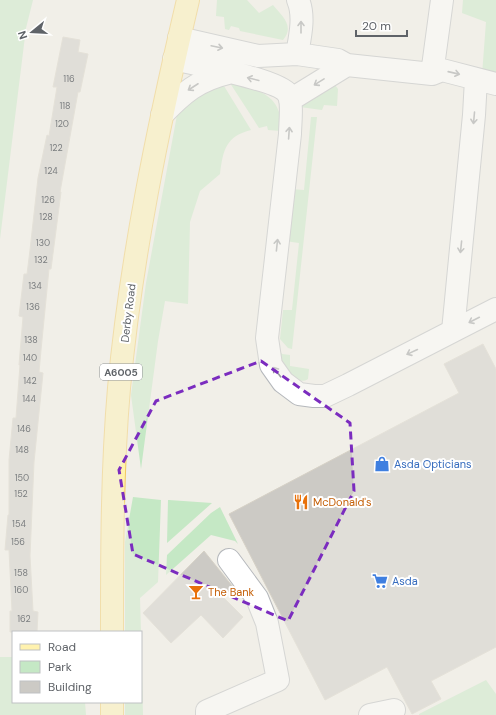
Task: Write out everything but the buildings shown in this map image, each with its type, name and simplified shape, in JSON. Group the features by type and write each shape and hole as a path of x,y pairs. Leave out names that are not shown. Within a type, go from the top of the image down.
{"main road":[{"name":"Derby Road","path":"112,631 112,559 119,389 131,289 141,226 162,115 188,0"},
{"path":"112,703 112,715"}],"lane":[{"path":"298,0 300,5 301,29 288,54 284,93 290,127 267,338 271,365 283,382 299,394 306,396 325,396 496,309"},
{"path":"432,74 442,0"},
{"path":"179,38 258,56 288,54 338,60 347,64 432,74 442,70 486,81 474,115 453,331"},
{"path":"174,59 263,81 284,93"},
{"path":"284,93 347,64"},
{"path":"162,115 180,96 195,85 213,76 228,73"},
{"path":"207,715 207,711 278,680 266,623 257,598 229,560"},
{"path":"370,715 394,710"}],"highlighted area":[{"path":"261,361 350,423 354,491 288,621 133,554 119,470 156,401"}],"green space":[{"path":"0,0 33,0 26,28 0,239"},
{"path":"217,0 247,0 259,13 273,5 286,21 288,30 286,35 283,40 240,31 239,28 231,26 229,30 225,29 224,17 216,16"},
{"path":"463,0 496,0 496,77 482,75 486,22 462,13"},
{"path":"230,83 251,88 268,96 278,109 281,119 281,131 268,130 267,126 259,128"},
{"path":"335,85 338,89 337,106 324,105 322,110 300,107 302,103 315,98"},
{"path":"224,86 251,130 236,136 231,140 225,151 220,174 200,191 190,222 188,304 165,301 158,341 141,469 131,395 146,283 177,115 190,99 215,88"},
{"path":"311,117 317,117 292,349 288,348 280,339 283,310 292,310 299,243 285,241 290,189 304,190"},
{"path":"273,340 282,354 290,355 290,366 309,369 308,379 305,381 297,380 284,371 279,361"},
{"path":"133,497 161,500 158,582 140,598 141,631 125,631 125,542"},
{"path":"169,500 212,503 167,543"},
{"path":"220,507 238,544 235,541 211,535 166,575 167,555 211,513"},
{"path":"0,657 12,657 12,703 85,703 86,715 0,715"},
{"path":"142,676 143,715 125,715 125,703 142,703"},
{"path":"486,680 496,694 496,715 419,715 419,714"}],"place":[{"name":"Asda Opticians","path":"382,464"},
{"name":"McDonald's","path":"301,502"},
{"name":"Asda","path":"380,581"},
{"name":"The Bank","path":"196,592"}]}
